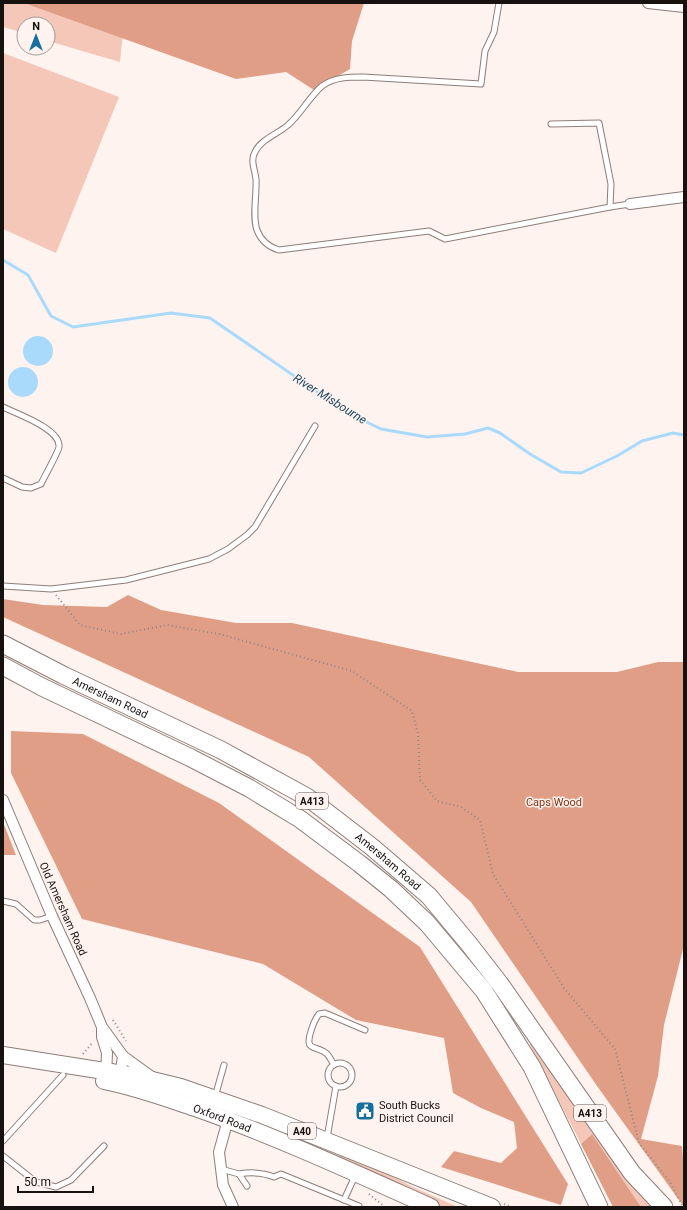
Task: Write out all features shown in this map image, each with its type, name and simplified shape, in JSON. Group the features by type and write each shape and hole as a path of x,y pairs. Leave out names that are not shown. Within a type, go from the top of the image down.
{"highway":[{"name":"Amersham Road","path":"3,644 63,676 221,750 307,797 372,847 429,896 469,944 500,984 632,1173 664,1207"},
{"name":"A413","path":"3,666 42,687 191,758 249,788 300,819 391,889 427,922 484,991 532,1067 599,1207"}],"main road":[{"name":"A40","path":"3,1055 113,1078 160,1082 181,1087 233,1104 489,1207"},
{"name":"Oxford Road","path":"3,1064 63,1075 113,1078 228,1120 356,1173 431,1207"},
{"path":"327,1141 327,1161"}],"street":[{"path":"648,3 684,7"},
{"path":"630,204 684,197"},
{"name":"Old Amersham Road","path":"3,800 52,916 102,1026 123,1056 160,1082"},
{"name":"Old Amersham Road","path":"102,1026 102,1037 113,1078"},
{"path":"113,1078 123,1056"},
{"path":"233,1104 219,1152 223,1185 233,1207"}],"lane":[{"path":"499,3 494,32 484,51 481,84 364,77 347,77 334,80 323,86 288,126 260,145 254,152 253,159 256,197 255,224 257,232 270,247 278,250 429,231 445,239 630,204"},
{"path":"551,124 600,123 611,184 610,207"},
{"path":"3,407 46,428 56,437 58,448 41,484 32,488 22,487 3,478"},
{"path":"3,586 51,589 126,580 209,559 228,549 255,527 315,426"},
{"path":"3,901 16,904 34,920 40,920 52,916"},
{"path":"334,1065 327,1054 309,1044 308,1040 316,1018 319,1014 325,1013 366,1030"},
{"path":"338,1063 349,1067 352,1075 347,1085 343,1087 336,1086 332,1084 328,1078 329,1070 334,1065 338,1063"},
{"path":"214,1098 224,1065"},
{"path":"3,1141 63,1075"},
{"path":"327,1141 336,1086"},
{"path":"3,1156 36,1182 56,1186 71,1180 104,1146"},
{"path":"221,1169 238,1174 254,1172 274,1177 281,1174 359,1206"},
{"path":"344,1200 356,1173"},
{"path":"238,1174 247,1186"}],"path":[{"path":"51,589 80,625 122,634 167,625 219,634 352,671 412,711 418,734 420,780 438,801 461,807 480,820 492,874 564,988 615,1049 639,1143 670,1182 682,1207"}],"shaded area":[{"path":"3,3 42,3 123,32 120,62 56,43 56,16 16,16 16,31 3,27"},
{"path":"3,53 119,97 56,253 3,229"},
{"path":"533,1038 657,1207 641,1207 592,1134 581,1144 530,1045"},
{"path":"337,1152 352,1155 413,1187 458,1207 438,1207 343,1163"}],"green space":[{"path":"24,3 364,3 352,41 350,69 314,90 286,72 236,79"},
{"name":"Caps Wood","path":"128,595 161,610 236,623 292,623 518,672 617,672 658,662 684,662 684,945 664,1025 658,1076 641,1139 682,1146 684,1159 684,1207 597,1086 471,902 309,757 3,617 3,599 43,605 107,607"},
{"path":"11,731 83,734 219,803 420,947 568,1184 561,1205 441,1167 454,1151 501,1163 517,1148 514,1122 481,1108 453,1093 444,1038 356,1020 263,964 82,919 11,773"},
{"path":"3,822 16,855 3,855"},
{"path":"592,1134 641,1207 613,1207 581,1144"}],"water":[{"path":"38,336 44,337 52,345 52,357 44,365 38,366 32,365 24,357 23,351 24,345 32,337"},
{"path":"23,367 29,368 37,376 37,388 29,396 23,397 17,396 9,388 8,382 9,376 17,368"}],"waterway":[{"name":"River Misbourne","path":"3,260 28,275 51,316 73,327 171,313 210,318 348,413 381,429 427,437 465,434 488,428 500,433 530,454 561,472 581,473 617,456 642,441 673,433 684,435"}],"place":[{"name":"South Bucks District Council","path":"365,1111"}]}
